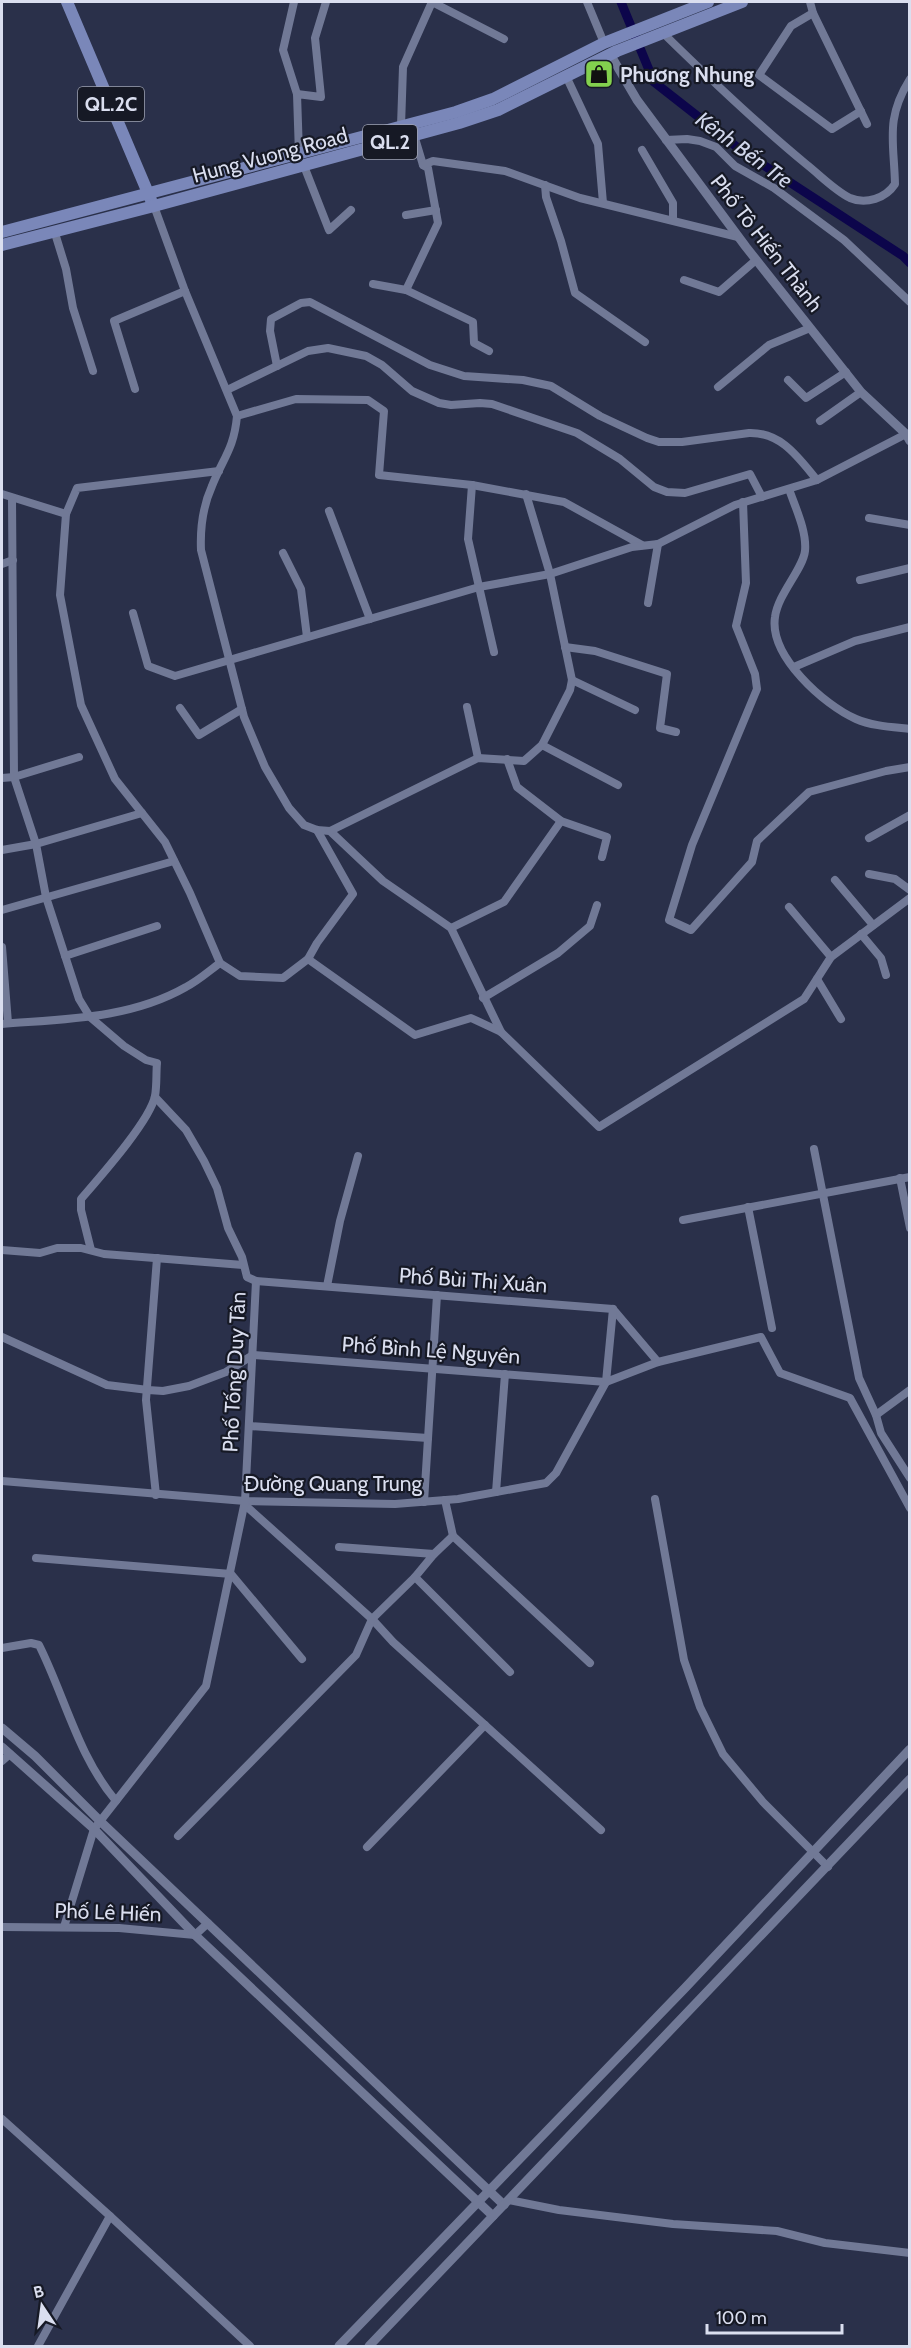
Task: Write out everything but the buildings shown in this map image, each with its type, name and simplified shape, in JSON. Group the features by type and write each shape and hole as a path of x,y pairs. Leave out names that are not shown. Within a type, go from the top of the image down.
{"main road":[{"name":"QL.2C","path":"67,2 154,206"},
{"name":"Hung Vuong Road","path":"653,32 687,5 708,2"},
{"name":"Hung Vuong Road","path":"2,232 456,112 493,99 611,47 742,2"},
{"name":"Hung Vuong Road","path":"2,245 459,123 498,110 566,76 611,47"}],"street":[{"path":"294,2 283,50 297,94 299,154"},
{"path":"297,94 321,97 315,38 326,2"},
{"path":"400,126 403,68 432,2 504,39"},
{"path":"587,2 611,47"},
{"path":"810,2 813,13 867,124"},
{"path":"813,13 791,26 759,75 832,129 861,111"},
{"path":"653,32 794,154 852,199 865,200 884,196 895,184 891,129 900,95 909,79"},
{"name":"Phố Tô Hiến Thành","path":"611,47 637,100 738,237 861,392 908,438"},
{"path":"566,76 598,144 603,203"},
{"path":"406,290 438,223 428,168 423,165 414,135"},
{"path":"666,140 700,141 716,147 735,166 774,188 844,240 909,302"},
{"path":"642,150 672,203 673,220"},
{"path":"423,165 433,161 505,171 580,198 738,237"},
{"path":"304,166 329,230 351,210"},
{"path":"545,185 546,196 575,293 645,342"},
{"path":"154,206 185,291 237,416 235,438 212,486 203,512 200,534 201,549 242,709 265,767 289,808 304,825 317,830 330,831 478,758 524,762 542,745 570,690 572,680 550,574 525,494"},
{"path":"406,214 436,210"},
{"path":"54,230 66,269 73,308 93,371"},
{"path":"684,280 719,292 756,260"},
{"path":"374,284 406,290 473,322 474,343 489,351"},
{"path":"135,389 114,321 185,291"},
{"path":"277,366 270,331 271,319 301,303 310,302 430,365 464,376 523,380 551,387 600,416 659,442 682,442 749,433 772,436 795,453 817,480"},
{"path":"718,387 769,345 810,328"},
{"path":"227,390 316,349 346,350 366,356 382,365 412,391 439,403 492,404 577,433 620,459 654,486 667,492 685,493 750,474 762,497"},
{"path":"788,380 806,398 846,372"},
{"path":"820,421 861,392"},
{"path":"237,416 296,399 368,400 384,411 379,475 472,485 564,502 642,546"},
{"path":"133,613 147,666 175,676 479,587 550,574 632,547 658,544 735,504 817,480 908,438"},
{"path":"219,471 77,488 66,514 60,595 81,705 115,779 165,842 220,963 240,976 283,978 308,959 353,894 317,830"},
{"path":"472,485 468,539 494,652"},
{"path":"789,489 805,542 805,553 784,592 774,618 779,642 807,686 837,710 858,720 909,729"},
{"path":"2,494 66,514"},
{"path":"12,498 14,777 36,844 46,897 79,999 90,1017 124,1046 146,1060 157,1063 155,1097 123,1149 81,1199 81,1210 91,1250"},
{"path":"743,502 746,583 736,626 755,674 757,689 692,845 669,920 691,930 752,862 758,841 809,792 909,767"},
{"path":"329,511 370,619"},
{"path":"869,518 909,525"},
{"path":"648,603 658,544"},
{"path":"283,553 301,589 307,638"},
{"path":"2,564 13,560"},
{"path":"860,580 909,568"},
{"path":"794,667 855,641 909,627"},
{"path":"565,647 595,651 667,674 660,728 676,732"},
{"path":"572,680 635,710"},
{"path":"467,707 478,758"},
{"path":"180,708 199,735 242,709"},
{"path":"542,745 618,785"},
{"path":"2,778 14,777 79,757"},
{"path":"507,759 517,787 561,821 607,837 602,857"},
{"path":"2,850 36,844 141,813"},
{"path":"869,838 909,815"},
{"path":"451,928 504,902 561,821"},
{"path":"330,831 382,881 451,928 501,1032 599,1127 804,999 831,957 909,898"},
{"path":"2,910 174,861"},
{"path":"869,874 895,879 909,890"},
{"path":"835,880 873,925"},
{"path":"483,998 558,953 590,926 597,905"},
{"path":"789,907 831,957"},
{"path":"65,956 157,926"},
{"path":"861,934 881,958 886,975"},
{"path":"2,947 5,1024 90,1017 143,1007 187,987 220,963"},
{"path":"308,959 415,1035 491,1014"},
{"path":"817,979 842,1018"},
{"path":"471,1018 501,1032"},
{"name":"Phố Tống Duy Tân","path":"97,1825 206,1686 245,1503 256,1281 247,1277 242,1257 228,1228 217,1188 204,1161 186,1130 155,1097"},
{"path":"814,1149 859,1378 876,1415 880,1433 909,1478"},
{"path":"327,1287 339,1221 358,1156"},
{"path":"683,1220 909,1177"},
{"path":"900,1178 909,1228"},
{"path":"748,1207 771,1328"},
{"path":"2,1250 40,1253 57,1248 81,1248 104,1254 243,1265"},
{"path":"156,1495 146,1400 157,1258"},
{"name":"Phố Bùi Thị Xuân","path":"256,1281 613,1309"},
{"path":"424,1502 437,1295"},
{"path":"613,1309 658,1362"},
{"path":"613,1309 606,1382 658,1362 761,1337 780,1373 850,1398 909,1508"},
{"path":"2,1338 107,1385 148,1390 163,1391 189,1386 226,1371 253,1355"},
{"name":"Phố Bình Lệ Nguyên","path":"253,1355 606,1382"},
{"path":"496,1492 506,1374"},
{"name":"Đường Quang Trung","path":"2,1481 245,1503 395,1504 445,1500 496,1492 546,1483 556,1473 606,1382"},
{"path":"876,1415 909,1390"},
{"path":"249,1426 428,1438"},
{"path":"655,1499 684,1660 700,1707 723,1754 762,1802 828,1867"},
{"path":"445,1500 453,1536 590,1663"},
{"path":"245,1503 372,1619 393,1642 600,1830"},
{"path":"178,1836 356,1655 372,1619 453,1536"},
{"path":"339,1547 434,1554"},
{"path":"36,1558 231,1574 302,1659"},
{"path":"415,1576 510,1672"},
{"path":"2,1648 31,1642 39,1645 66,1704 89,1763 103,1786 116,1801"},
{"path":"367,1846 485,1725"},
{"path":"2,1728 35,1756 195,1935 493,2216"},
{"path":"2,1747 97,1825 208,1923 489,2190 506,2202 662,2223 777,2232 825,2243 909,2253"},
{"path":"339,2346 685,1988 909,1749"},
{"path":"2,1761 10,1754"},
{"path":"369,2346 828,1867 909,1779"},
{"path":"64,1927 97,1825"},
{"path":"195,1935 208,1923"},
{"name":"Phố Lê Hiến","path":"2,1927 119,1928 195,1935"},
{"path":"2,2119 250,2346"},
{"path":"38,2346 110,2216"}],"waterway":[{"name":"Kênh Bến Tre","path":"621,2 654,82 742,151 903,256 910,263"}],"place":[{"name":"Phương Nhung","path":"599,74"}]}
